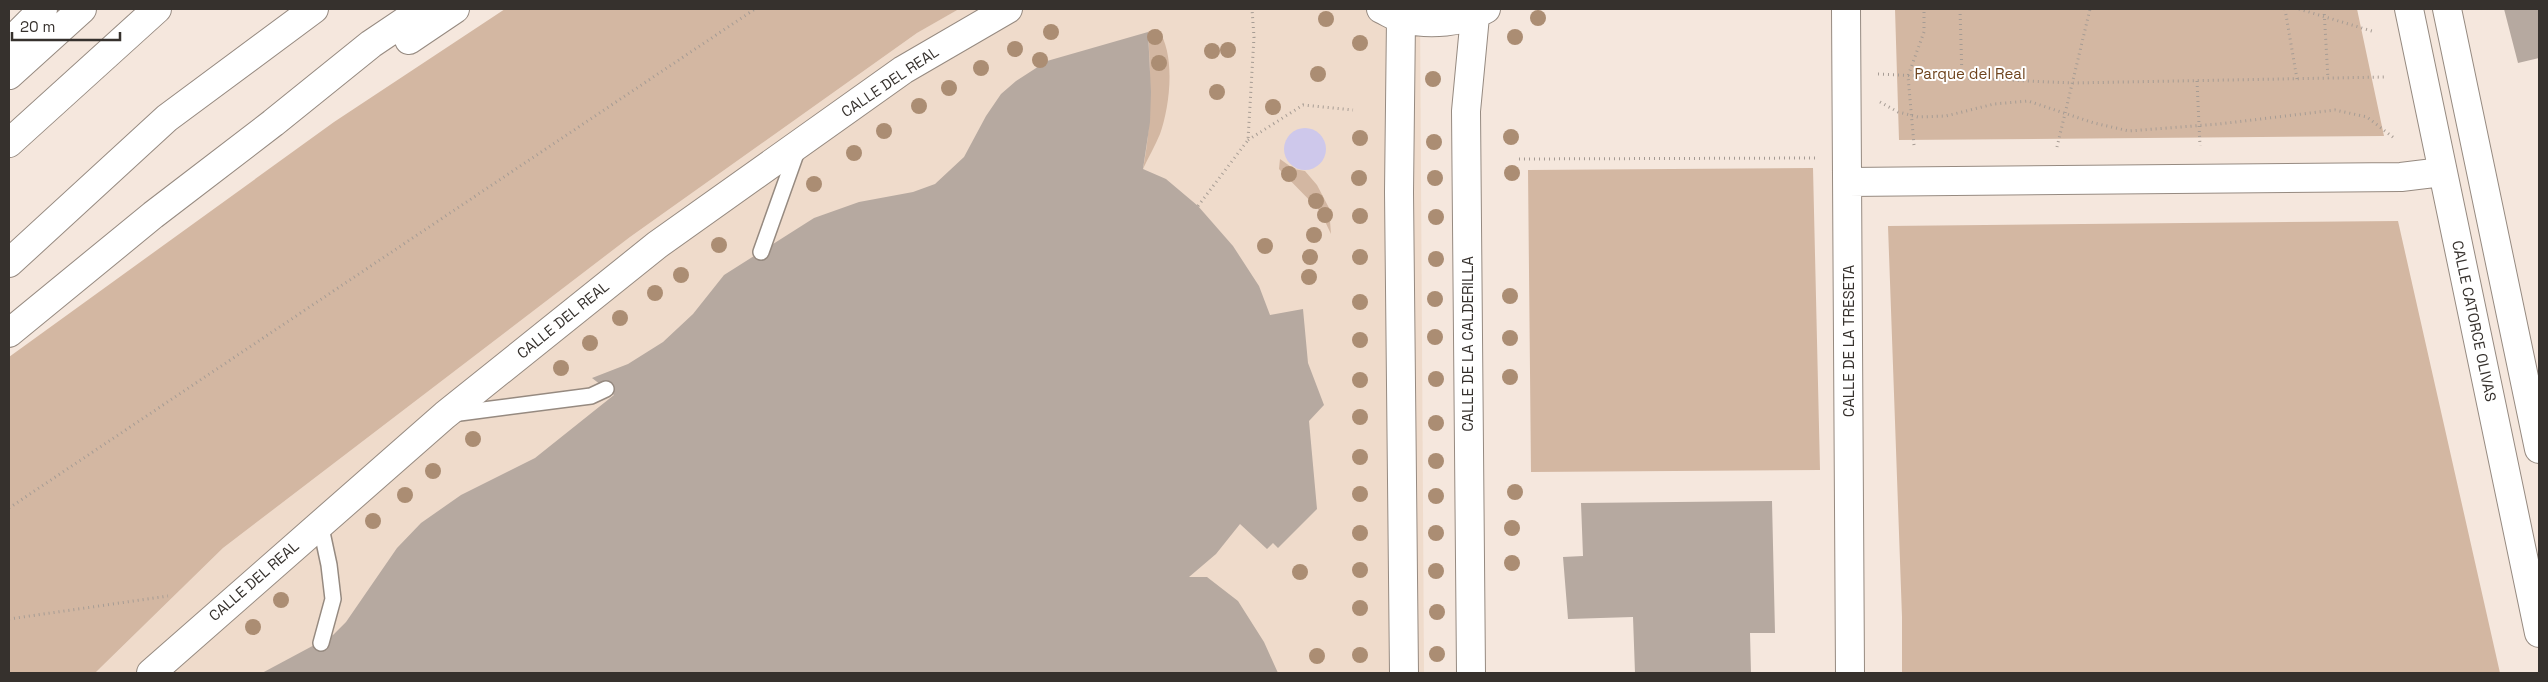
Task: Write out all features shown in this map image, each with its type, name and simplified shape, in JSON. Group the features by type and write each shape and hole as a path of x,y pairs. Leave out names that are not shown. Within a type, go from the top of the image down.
{"main road":[{"path":"9,43 43,9"},
{"path":"9,75 82,9"},
{"path":"9,143 157,9"},
{"path":"9,263 167,118 314,9"},
{"path":"9,333 153,215 273,123 371,44 424,9"},
{"path":"273,123 390,52 455,9"},
{"name":"CALLE DEL REAL","path":"151,673 445,415 657,245 902,70 1008,9"},
{"name":"CALLE DE LA TRESETA","path":"1846,9 1850,673"},
{"name":"CALLE CATORCE OLIVAS","path":"2409,9 2539,633"},
{"path":"2447,9 2539,449"},
{"path":"1404,673 1399,192 1391,14 1438,22 1480,12"},
{"name":"CALLE DE LA CALDERILLA","path":"1471,673 1466,111 1480,12"},
{"path":"1848,182 2401,177 2442,172"}],"lane":[{"path":"762,252 799,144"},
{"path":"445,415 591,396 606,389"},
{"path":"320,523 329,565 333,599 321,643"}],"path":[{"path":"9,508 755,9"},
{"path":"1248,140 1254,36 1252,9"},
{"path":"1914,145 1908,76 1924,32 1924,9"},
{"path":"1960,9 1962,78"},
{"path":"2057,147 2090,9"},
{"path":"2285,9 2296,79"},
{"path":"2299,9 2375,32"},
{"path":"2324,9 2328,79"},
{"path":"1875,74 2072,83 2384,77"},
{"path":"2197,81 2200,149"},
{"path":"1875,99 1898,112 1918,117 1946,116 1994,104 2028,101 2094,123 2129,130 2200,125 2335,110 2367,117 2394,138"},
{"path":"1198,206 1248,140 1304,105 1354,110"},
{"path":"1519,159 1816,158"},
{"path":"9,619 168,596"}],"shaded area":[{"path":"959,9 1420,9 1424,673 95,673 223,548 630,237 917,33"},
{"path":"1309,128 1317,131 1323,137 1326,149 1323,161 1317,167 1301,170 1293,167 1287,161 1284,145 1287,137 1293,131"}],"green space":[{"path":"505,9 959,9 917,33 630,237 223,548 95,673 9,673 9,357 334,122"},
{"name":"Parque del Real","path":"1895,9 2357,9 2384,136 1899,140"},
{"path":"1158,29 1164,40 1167,52 1170,81 1169,95 1164,123 1143,169 1150,101 1148,32"},
{"path":"1280,159 1294,169 1305,171 1317,185 1329,208 1331,234 1320,211 1279,169"},
{"path":"1813,168 1820,470 1531,472 1528,170"},
{"path":"2398,221 2500,673 1902,673 1902,617 1888,226"}],"building":[{"path":"2504,9 2539,9 2539,58 2518,63"},
{"path":"1148,32 1151,92 1150,122 1143,169 1166,179 1198,206 1233,246 1259,286 1270,315 1303,309 1308,363 1324,405 1309,421 1317,509 1278,548 1273,543 1267,549 1240,524 1216,554 1189,577 1207,577 1238,601 1264,642 1278,673 262,673 333,635 346,622 397,548 421,523 461,495 535,458 614,395 592,378 628,364 663,342 693,314 724,275 814,218 859,202 913,192 935,184 964,157 986,116 1001,94 1016,81 1047,61"},
{"path":"1772,501 1775,633 1750,633 1751,673 1635,673 1633,617 1568,619 1563,557 1583,556 1581,503"}]}
